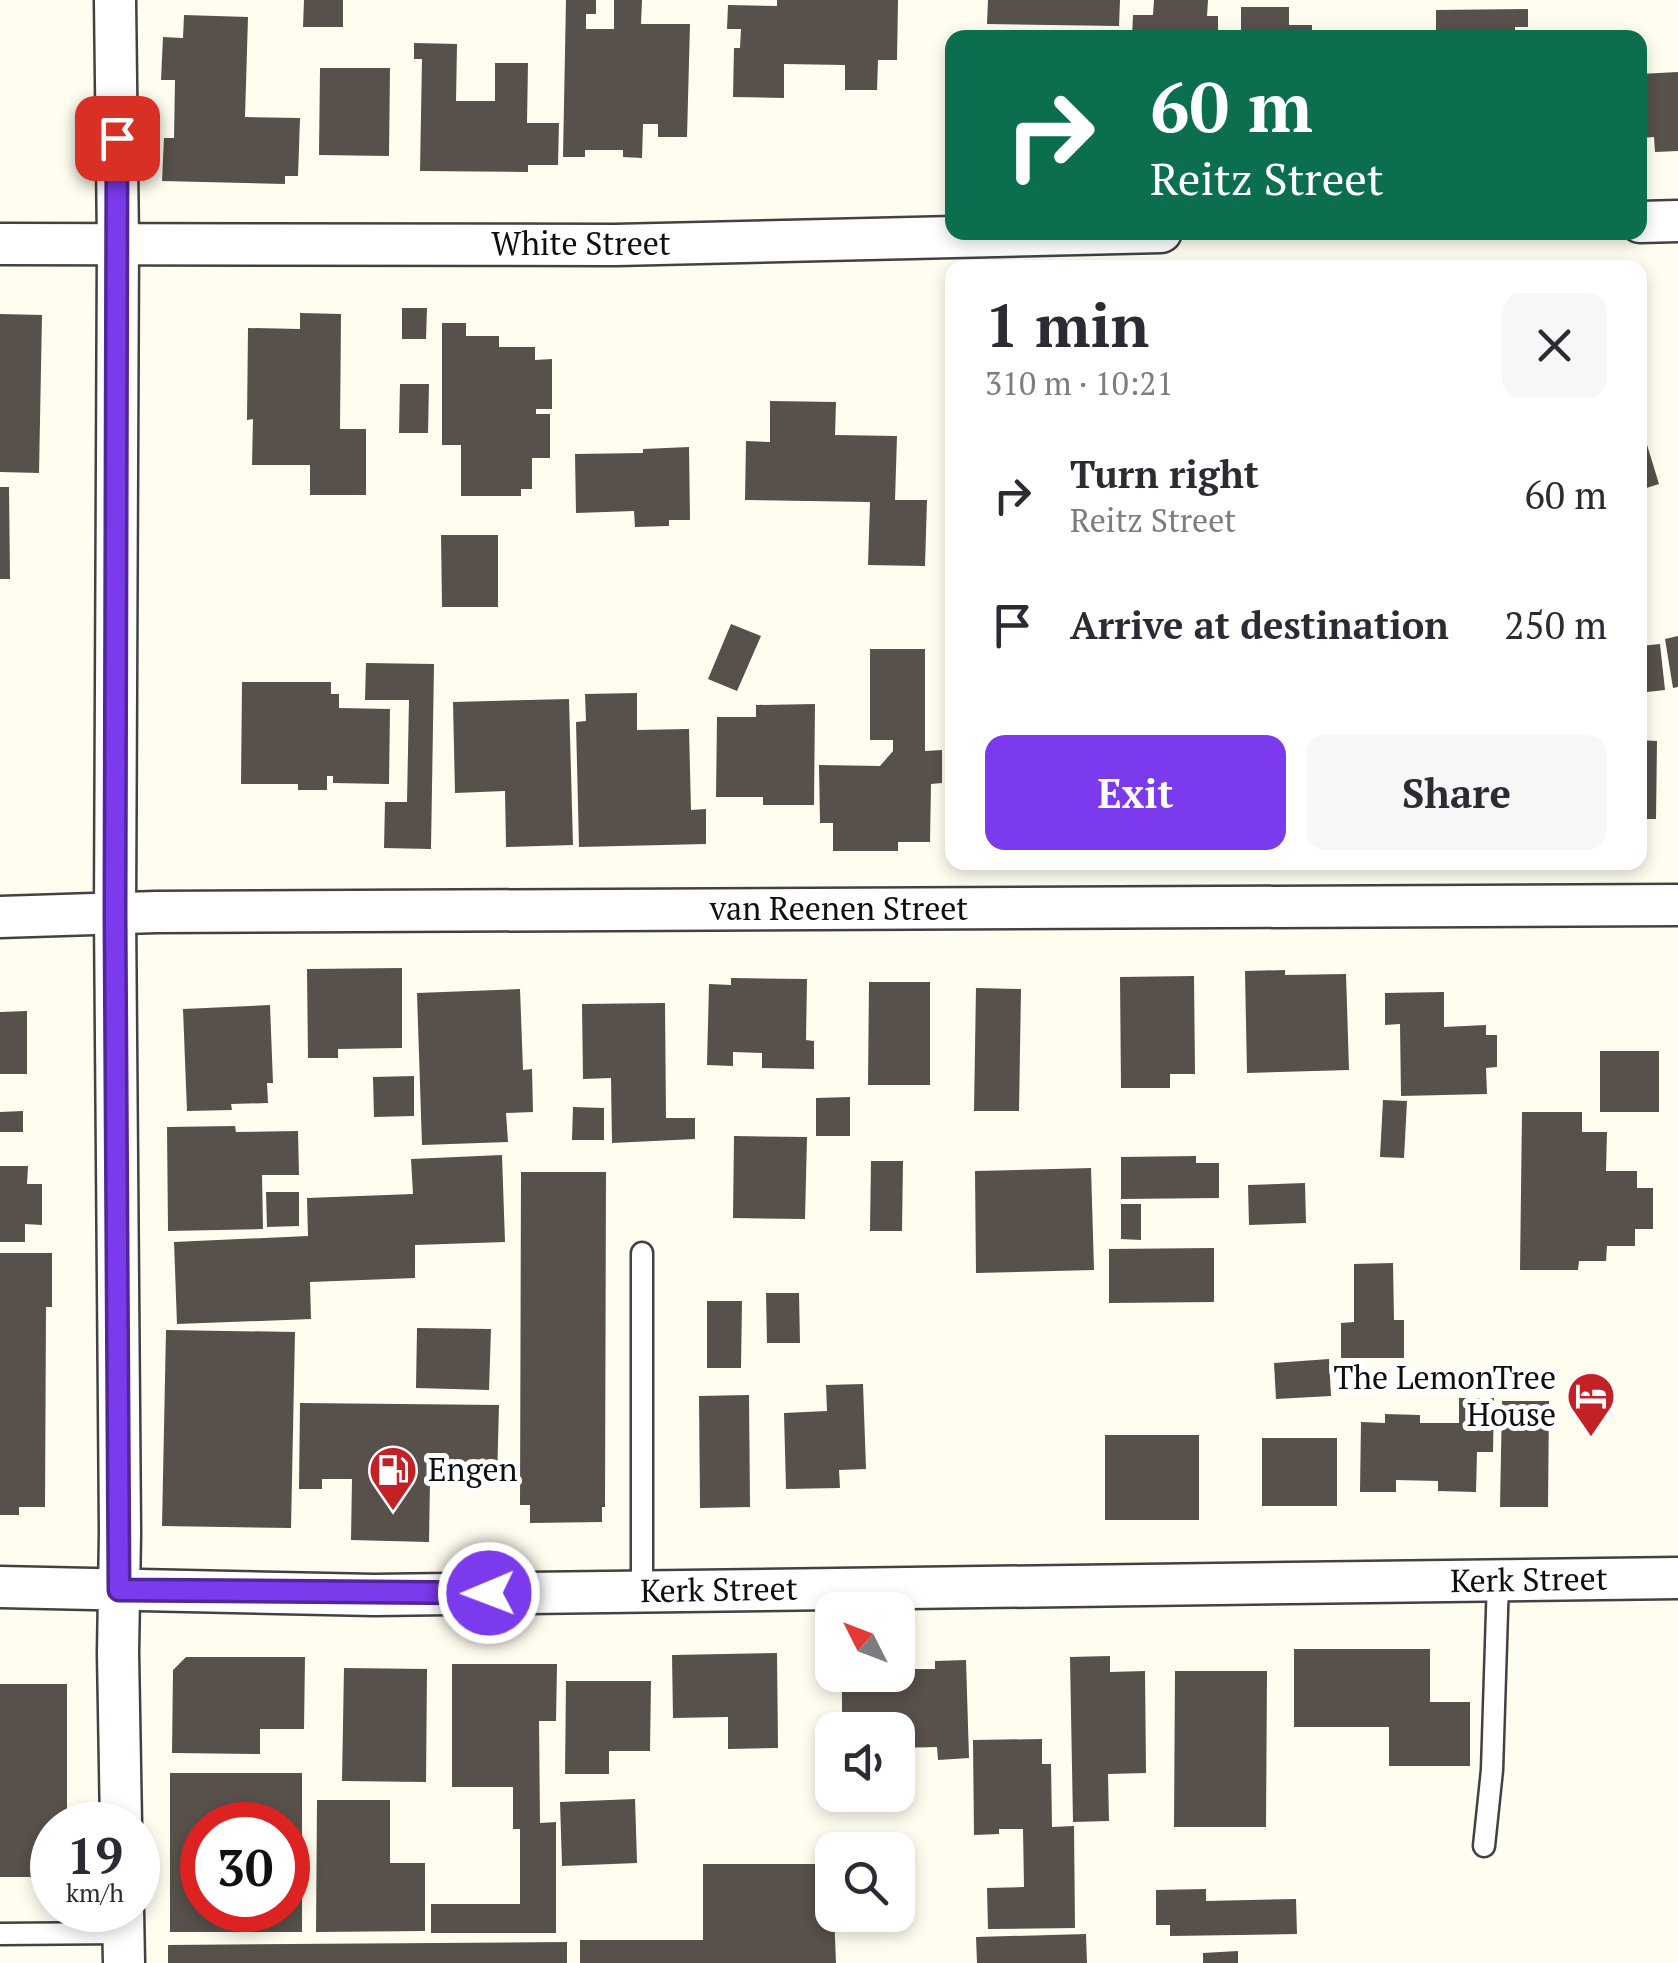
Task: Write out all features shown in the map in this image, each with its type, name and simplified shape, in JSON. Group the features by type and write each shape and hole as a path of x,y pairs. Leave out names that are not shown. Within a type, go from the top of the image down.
{"street":[{"path":"115,0 121,1802"},
{"path":"1647,222 1678,221"},
{"name":"White Street","path":"0,244 616,244 945,237"},
{"name":"van Reenen Street","path":"0,917 67,918 115,913 1678,905"},
{"name":"Kerk Street","path":"0,1588 374,1594 1678,1578"}],"lane":[{"path":"642,1253 642,1591"},
{"path":"1484,1846 1492,1770 1498,1580"},
{"path":"0,1934 124,1935"}],"building":[{"path":"304,0 343,0 343,27 303,27"},
{"path":"566,0 596,0 596,14 586,14 586,29 614,29 614,0 642,0 641,24 690,24 687,137 658,137 658,124 643,124 642,158 623,157 623,150 585,150 585,157 563,157"},
{"path":"777,0 898,0 897,60 878,60 877,90 845,90 845,65 784,64 784,98 733,97 734,48 740,48 741,29 727,29 728,5 777,6"},
{"path":"988,0 1120,0 1119,26 987,24"},
{"path":"1154,0 1208,0 1207,16 1218,16 1218,30 1132,30 1133,15 1153,15"},
{"path":"1241,7 1289,7 1289,25 1312,25 1312,30 1241,30"},
{"path":"1528,9 1528,27 1436,30 1436,10"},
{"path":"184,15 248,17 245,117 300,118 298,176 285,176 285,184 162,181 164,138 174,138 175,80 161,80 163,37 183,38"},
{"path":"414,43 457,44 456,101 495,101 495,63 528,63 527,123 559,123 558,165 528,165 528,172 420,171 422,59 414,59"},
{"path":"320,68 390,68 389,156 319,155"},
{"path":"1678,72 1678,151 1655,152 1654,137 1647,138 1647,74"},
{"path":"402,308 427,308 426,339 402,339"},
{"path":"300,313 341,314 340,429 366,429 366,495 310,495 310,465 252,465 253,419 247,420 248,328 300,329"},
{"path":"0,314 42,315 39,473 0,472"},
{"path":"442,323 466,323 466,336 499,336 499,347 535,347 535,360 552,359 552,409 536,409 536,414 550,414 550,458 532,458 532,489 521,489 521,496 461,496 461,445 442,445"},
{"path":"400,384 429,384 428,433 399,433"},
{"path":"770,401 836,402 835,435 897,436 895,500 927,500 925,566 868,565 870,502 745,500 746,441 770,442"},
{"path":"1647,445 1659,484 1647,488"},
{"path":"689,447 690,520 669,520 669,526 635,527 634,511 576,513 575,454 643,453 643,449"},
{"path":"0,487 9,487 10,579 0,579"},
{"path":"441,535 498,535 498,607 442,607"},
{"path":"731,624 761,636 737,691 708,679"},
{"path":"1678,636 1678,687 1673,688 1665,639"},
{"path":"1660,644 1665,690 1647,692 1647,645"},
{"path":"870,649 925,649 925,751 942,750 942,783 931,784 930,842 898,842 898,851 833,851 833,823 820,823 819,765 880,766 893,751 893,740 870,740"},
{"path":"366,663 434,664 431,849 384,848 385,802 407,802 409,700 365,700"},
{"path":"242,682 331,682 331,694 339,694 339,708 390,709 389,784 333,783 333,776 327,776 327,790 298,790 298,784 241,784"},
{"path":"637,693 637,730 689,729 691,810 706,809 706,844 579,847 576,722 586,721 585,694"},
{"path":"569,699 573,845 506,847 505,791 455,793 453,702"},
{"path":"815,704 814,805 763,805 763,797 716,797 717,717 756,717 756,705"},
{"path":"1647,740 1657,741 1656,819 1647,819"},
{"path":"402,968 402,1048 338,1049 338,1058 308,1058 307,969"},
{"path":"1285,970 1285,975 1346,974 1349,1070 1247,1073 1245,971"},
{"path":"1194,976 1195,1074 1170,1074 1170,1088 1121,1088 1120,977"},
{"path":"731,978 807,979 806,1040 814,1041 814,1069 762,1068 762,1053 733,1052 733,1066 707,1065 709,984 731,985"},
{"path":"869,982 930,982 930,1085 868,1085"},
{"path":"976,988 1021,989 1019,1111 974,1111"},
{"path":"520,989 523,1070 532,1069 533,1112 506,1113 508,1142 422,1145 417,993"},
{"path":"1444,992 1444,1027 1486,1025 1486,1035 1497,1035 1497,1067 1486,1068 1487,1094 1401,1096 1400,1024 1385,1025 1385,993"},
{"path":"665,1003 666,1118 695,1118 695,1139 612,1143 611,1078 583,1079 582,1004"},
{"path":"270,1005 273,1083 267,1083 268,1103 231,1104 232,1110 187,1111 183,1009"},
{"path":"27,1011 27,1074 0,1074 0,1012"},
{"path":"1600,1051 1659,1051 1659,1112 1600,1112"},
{"path":"414,1076 414,1116 374,1117 373,1077"},
{"path":"850,1097 850,1136 816,1136 816,1098"},
{"path":"1383,1100 1407,1101 1404,1158 1380,1157"},
{"path":"573,1107 604,1108 604,1140 572,1140"},
{"path":"23,1111 23,1132 0,1132 0,1112"},
{"path":"1522,1112 1582,1112 1582,1132 1607,1132 1606,1171 1637,1171 1637,1188 1653,1188 1653,1229 1635,1229 1635,1246 1607,1246 1606,1261 1579,1261 1578,1270 1520,1270"},
{"path":"235,1126 236,1132 298,1131 299,1175 262,1175 263,1229 168,1231 167,1127"},
{"path":"734,1136 807,1137 805,1219 733,1218"},
{"path":"502,1155 505,1242 415,1245 415,1278 310,1282 311,1319 177,1324 174,1242 308,1236 307,1198 413,1194 411,1159"},
{"path":"1196,1156 1196,1163 1219,1163 1219,1198 1121,1199 1121,1157"},
{"path":"871,1161 903,1161 902,1231 870,1231"},
{"path":"0,1166 28,1166 27,1184 42,1184 42,1225 25,1224 25,1242 0,1242"},
{"path":"1091,1168 1094,1270 976,1273 975,1171"},
{"path":"521,1172 606,1172 602,1522 530,1523 530,1505 520,1505"},
{"path":"1305,1183 1306,1223 1249,1225 1248,1185"},
{"path":"266,1192 299,1192 299,1226 267,1227"},
{"path":"1121,1204 1141,1204 1141,1240 1121,1239"},
{"path":"1214,1248 1214,1302 1109,1303 1109,1249"},
{"path":"0,1253 52,1253 52,1307 46,1307 45,1507 19,1507 19,1515 0,1515"},
{"path":"1393,1263 1394,1320 1404,1320 1404,1358 1341,1358 1341,1323 1354,1322 1354,1264"},
{"path":"766,1293 799,1293 800,1343 767,1343"},
{"path":"707,1301 742,1301 741,1368 707,1368"},
{"path":"417,1328 491,1329 489,1390 416,1388"},
{"path":"166,1330 295,1332 291,1528 162,1526"},
{"path":"1329,1359 1331,1396 1276,1399 1274,1363"},
{"path":"863,1384 866,1469 839,1470 840,1488 786,1489 784,1413 827,1411 826,1385"},
{"path":"749,1395 750,1507 700,1508 699,1396"},
{"path":"1459,1398 1494,1398 1493,1452 1477,1452 1476,1492 1438,1491 1438,1481 1396,1480 1396,1492 1360,1492 1361,1422 1385,1423 1385,1414 1420,1415 1420,1423 1459,1423"},
{"path":"1502,1401 1549,1401 1548,1507 1500,1507"},
{"path":"300,1403 499,1405 497,1481 430,1481 429,1542 351,1540 352,1479 322,1479 322,1489 299,1489"},
{"path":"1105,1435 1199,1435 1199,1520 1105,1520"},
{"path":"1262,1438 1337,1438 1337,1506 1262,1506"},
{"path":"1294,1649 1430,1649 1430,1702 1470,1702 1470,1766 1389,1766 1389,1727 1294,1727"},
{"path":"777,1653 778,1748 728,1749 728,1717 673,1718 672,1655"},
{"path":"1110,1656 1110,1672 1145,1671 1146,1773 1108,1774 1109,1821 1073,1822 1070,1657"},
{"path":"186,1657 305,1657 304,1729 260,1729 260,1754 172,1753 173,1670"},
{"path":"966,1660 969,1758 938,1760 937,1747 915,1748 915,1712 842,1712 842,1692 915,1692 915,1669 935,1669 935,1661"},
{"path":"452,1664 557,1664 556,1721 539,1721 540,1823 556,1822 556,1933 431,1933 431,1904 520,1904 520,1829 513,1829 513,1787 452,1787"},
{"path":"344,1668 427,1669 426,1782 342,1781"},
{"path":"1175,1671 1267,1671 1266,1827 1174,1827"},
{"path":"566,1681 651,1681 650,1751 609,1751 609,1774 565,1774"},
{"path":"0,1684 67,1684 67,1802 30,1802 30,1877 0,1877"},
{"path":"1042,1739 1042,1764 1051,1764 1052,1827 1074,1826 1075,1928 988,1929 987,1888 1024,1887 1023,1829 974,1835 973,1740"},
{"path":"170,1773 302,1773 302,1802 180,1802 180,1932 170,1932"},
{"path":"635,1799 637,1863 562,1866 560,1802"},
{"path":"317,1800 390,1800 390,1863 425,1863 425,1931 316,1932"},
{"path":"703,1864 815,1864 815,1932 835,1932 836,1963 580,1963 580,1940 703,1940"},
{"path":"1206,1889 1206,1901 1296,1899 1297,1934 1170,1936 1170,1925 1156,1925 1156,1890"},
{"path":"1086,1934 1087,1963 977,1963 976,1937"},
{"path":"567,1942 567,1963 168,1963 168,1945"},
{"path":"1238,1951 1238,1963 1203,1963 1203,1953"}],"place":[{"name":"The LemonTree House","path":"1591,1438"},
{"name":"Engen","path":"393,1512"}],"route":[{"path":"117,138 115,913 119,1590 489,1593"}]}
